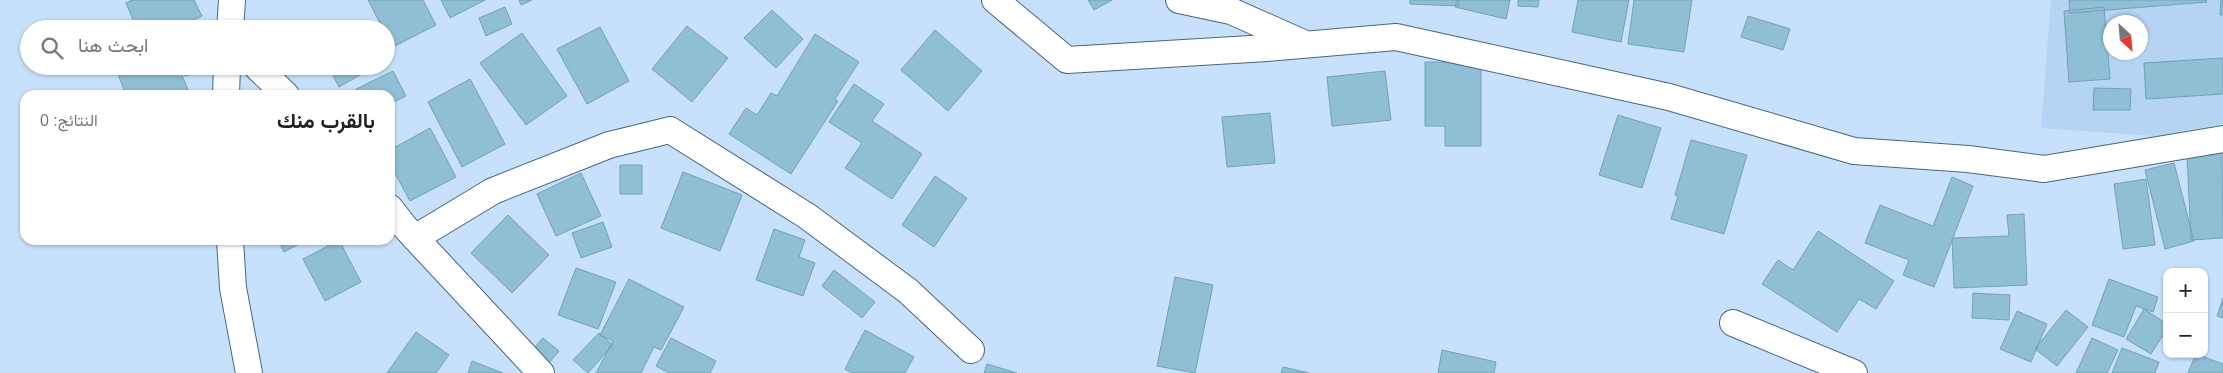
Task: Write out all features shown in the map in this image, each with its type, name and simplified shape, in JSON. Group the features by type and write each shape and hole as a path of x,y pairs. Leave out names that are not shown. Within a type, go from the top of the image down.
{"street":[{"path":"231,20 232,0"},
{"path":"995,0 1068,60 1396,37 1670,97 1854,152 1968,160 2044,169 2223,139"},
{"path":"1179,0 1230,11 1307,44"},
{"path":"226,90 227,75"},
{"path":"265,75 281,90"},
{"path":"415,238 493,191 609,145 670,130 807,216 908,291 971,350"},
{"path":"395,214 415,238 541,373"},
{"path":"230,245 233,288 249,373"},
{"path":"1734,323 1854,373"}],"shaded area":[{"path":"2051,0 2223,0 2223,124 2154,136 2041,128"}],"building":[{"path":"132,0 194,0 202,16 193,20 133,20 126,3"},
{"path":"368,0 423,0 436,25 395,46 395,20 378,20"},
{"path":"441,0 485,0 450,18"},
{"path":"519,0 532,0 521,5"},
{"path":"1088,0 1112,0 1094,10"},
{"path":"1410,0 1459,0 1458,6 1410,4"},
{"path":"1457,0 1510,0 1506,19 1455,7"},
{"path":"1518,0 1539,0 1538,7 1518,6"},
{"path":"1578,0 1629,0 1621,42 1572,32"},
{"path":"1634,0 1692,0 1684,52 1628,44"},
{"path":"2069,0 2206,0 2207,2 2070,13"},
{"path":"2221,0 2223,0 2223,15 2220,15"},
{"path":"505,7 512,24 486,36 479,18"},
{"path":"2104,7 2103,60 2108,60 2110,79 2069,82 2064,11"},
{"path":"772,10 803,39 776,68 744,38"},
{"path":"1748,16 1790,29 1783,50 1741,37"},
{"path":"687,26 728,58 692,102 652,69"},
{"path":"600,27 629,81 587,104 557,49"},
{"path":"935,30 982,71 948,111 901,70"},
{"path":"522,33 567,96 526,125 480,63"},
{"path":"815,34 859,62 835,99 838,101 791,174 729,134 746,108 757,115 771,93 777,96"},
{"path":"2223,58 2223,94 2146,99 2144,63"},
{"path":"1425,62 1481,62 1481,146 1445,146 1445,126 1425,126"},
{"path":"1385,71 1391,120 1332,126 1327,77"},
{"path":"118,75 182,75 188,90 124,90"},
{"path":"333,75 360,75 339,87"},
{"path":"385,75 395,75 406,96 395,102 395,90 356,89"},
{"path":"470,79 505,144 462,167 428,102"},
{"path":"854,84 884,104 872,121 922,154 892,199 845,168 862,143 829,122"},
{"path":"2094,88 2131,89 2130,110 2093,110"},
{"path":"1270,113 1275,163 1227,167 1222,117"},
{"path":"1618,115 1661,128 1642,188 1599,175"},
{"path":"430,128 456,177 410,201 395,173 395,147"},
{"path":"1691,140 1747,155 1724,234 1671,219 1678,196 1675,195"},
{"path":"2222,153 2223,238 2191,240 2187,155"},
{"path":"2174,163 2194,241 2165,249 2145,170"},
{"path":"620,165 642,165 642,194 620,194"},
{"path":"683,172 742,195 720,251 661,228"},
{"path":"581,173 601,216 556,236 537,194"},
{"path":"935,176 967,198 934,247 902,225"},
{"path":"1952,177 1973,186 1934,287 1903,275 1909,260 1865,243 1880,205 1933,226"},
{"path":"2146,179 2155,245 2123,249 2114,184"},
{"path":"2024,214 2027,285 1954,288 1952,238 2009,236 2007,215"},
{"path":"508,215 549,255 512,293 471,253"},
{"path":"603,222 612,247 581,258 572,233"},
{"path":"774,229 805,240 799,257 815,263 803,296 756,280"},
{"path":"1818,231 1894,281 1876,309 1859,299 1837,332 1762,284 1778,260 1793,270"},
{"path":"280,245 297,245 284,252"},
{"path":"330,245 342,245 361,282 325,301 303,259"},
{"path":"576,268 616,282 598,329 558,315"},
{"path":"834,270 875,302 862,318 822,286"},
{"path":"1175,277 1213,285 1195,373 1157,366"},
{"path":"629,279 684,307 661,350 654,347 641,373 596,373 613,341 600,335"},
{"path":"2109,279 2158,297 2153,312 2136,306 2124,337 2092,325"},
{"path":"1973,293 2010,295 2009,320 1972,318"},
{"path":"2223,298 2223,318 2217,316"},
{"path":"2144,309 2163,321 2163,335 2151,354 2126,339"},
{"path":"2066,310 2088,327 2057,366 2035,349"},
{"path":"2017,311 2047,324 2031,362 2000,349"},
{"path":"865,330 914,357 905,373 852,373 845,369"},
{"path":"416,332 449,355 436,373 387,373"},
{"path":"599,333 613,345 588,373 573,360"},
{"path":"543,338 559,351 548,364 532,350"},
{"path":"671,338 716,361 710,373 669,373 656,366"},
{"path":"2092,338 2118,350 2107,373 2076,373"},
{"path":"2122,348 2159,362 2155,373 2112,373"},
{"path":"1442,350 1496,362 1494,373 1438,373"},
{"path":"2194,358 2207,358 2223,364 2223,373 2188,373"},
{"path":"472,361 503,373 468,373"},
{"path":"987,364 1017,373 984,373"},
{"path":"1283,367 1309,373 1281,373"}]}
